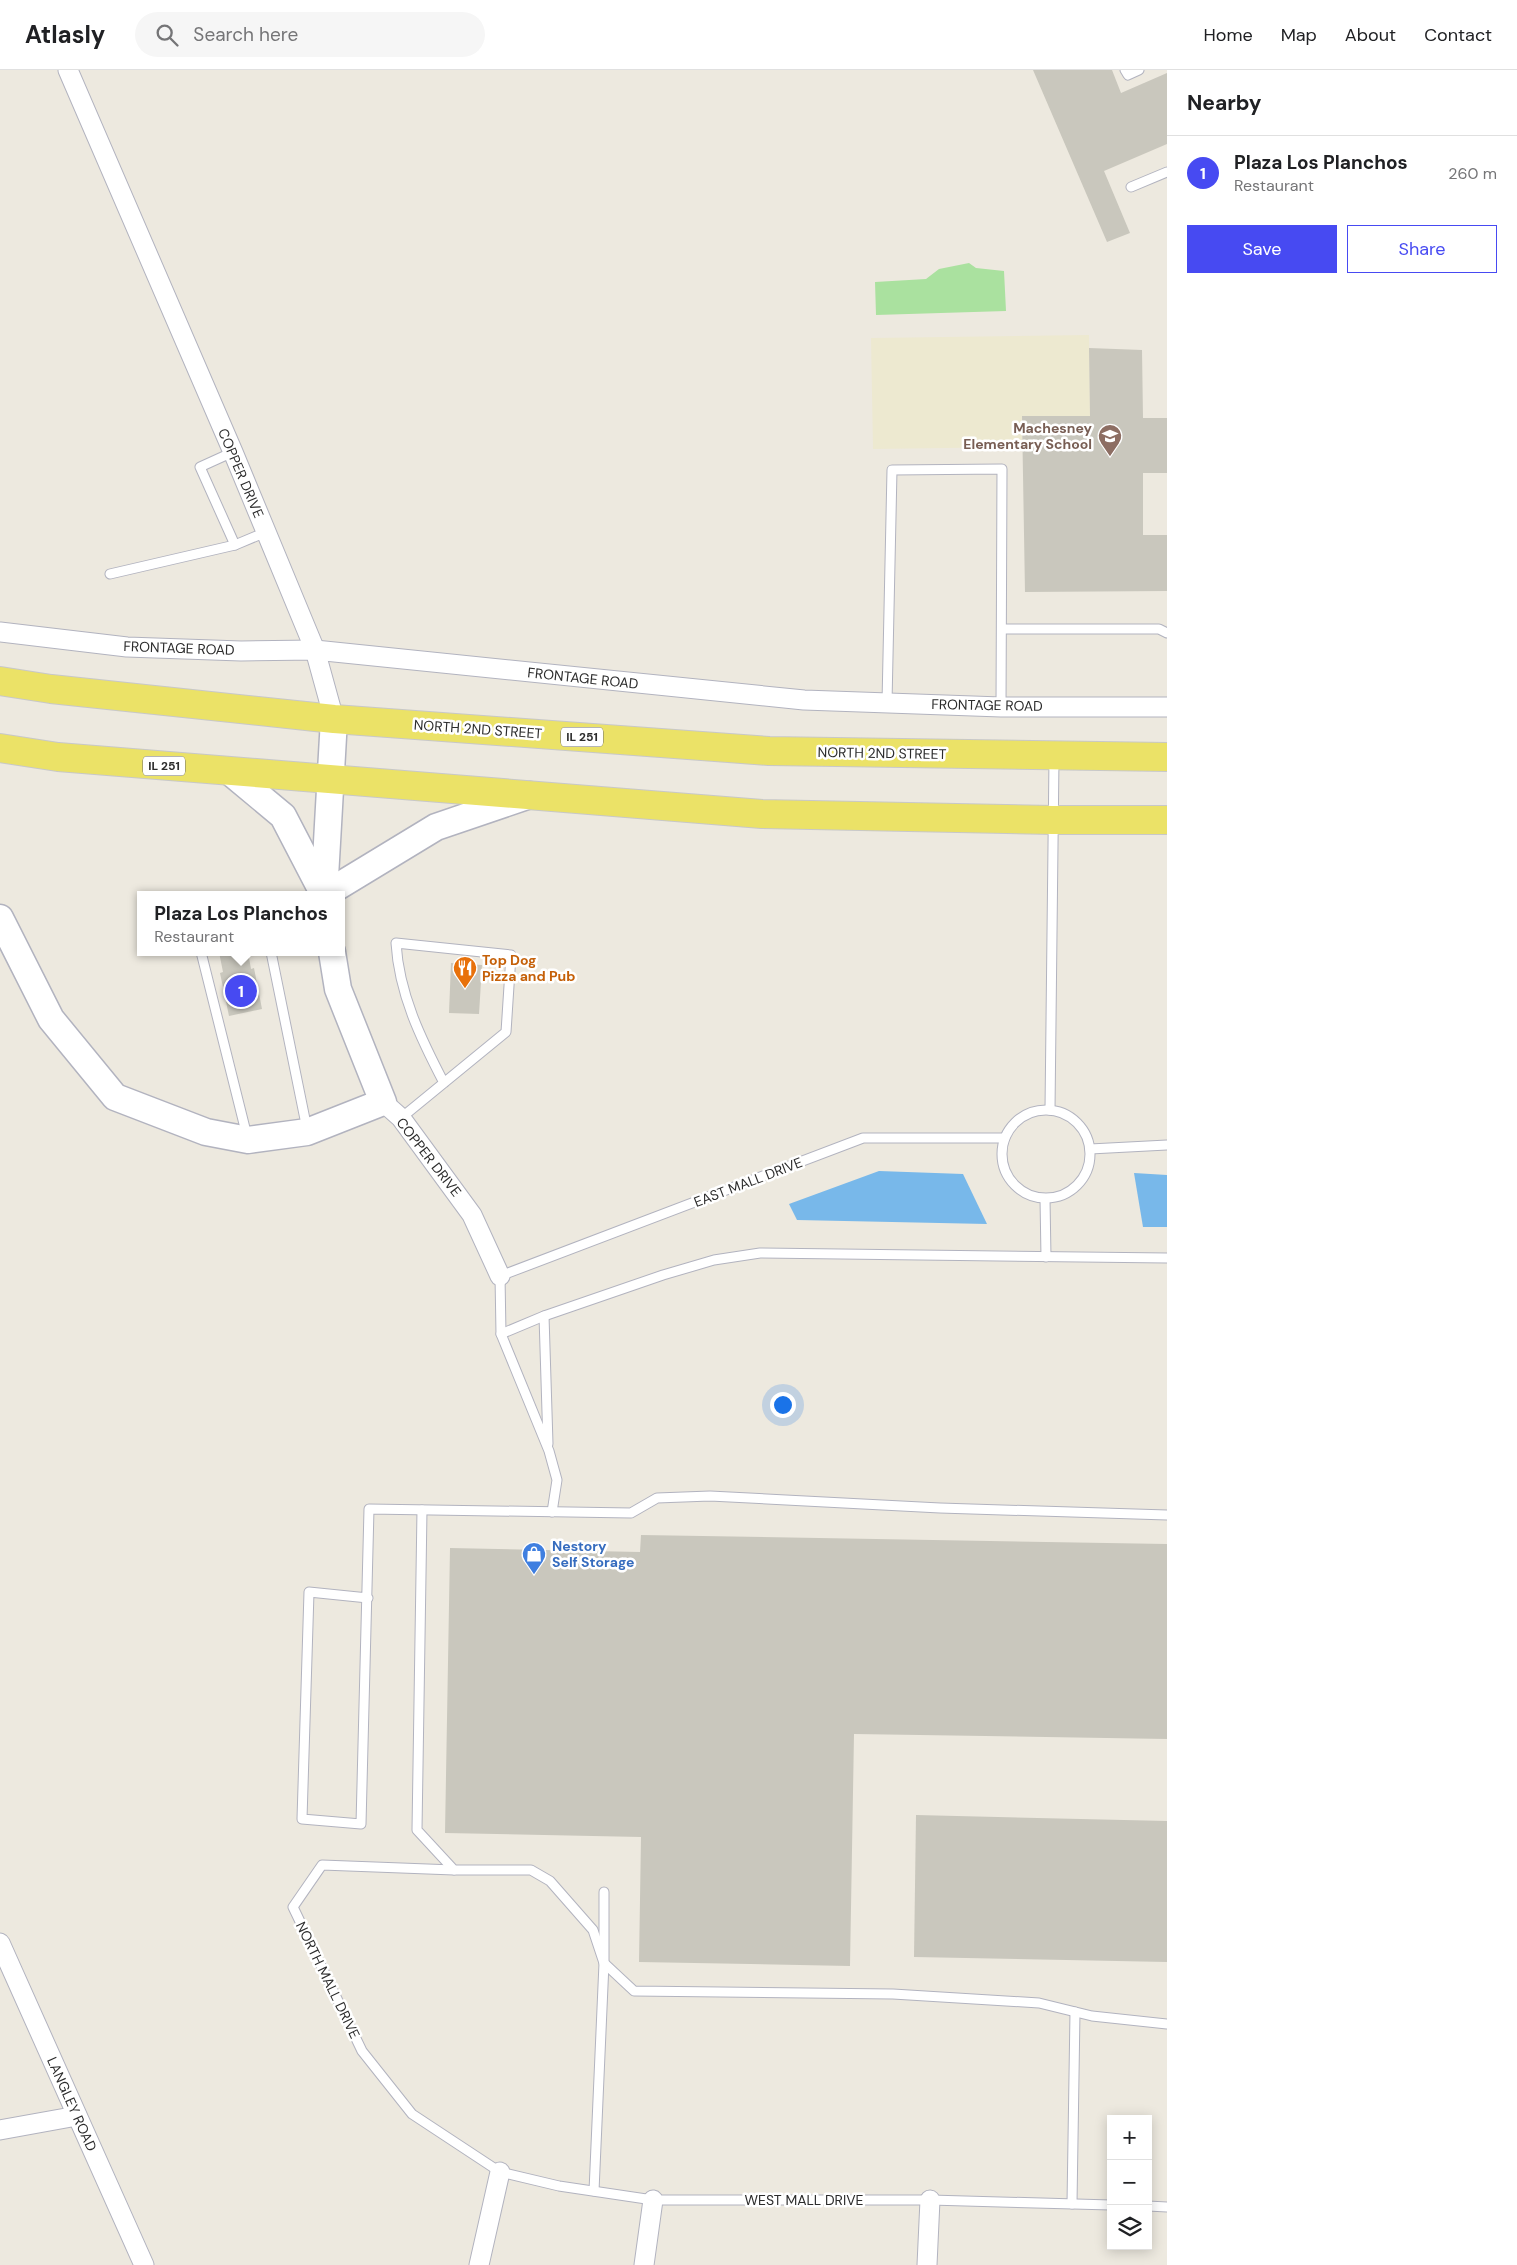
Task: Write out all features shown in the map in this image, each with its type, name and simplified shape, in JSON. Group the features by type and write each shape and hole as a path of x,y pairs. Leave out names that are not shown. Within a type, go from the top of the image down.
{"main road":[{"name":"NORTH 2ND STREET","path":"0,681 51,689 334,719 769,751 1167,757"},
{"name":"IL 251","path":"0,748 58,757 762,814 1053,820 1167,820"}],"street":[{"name":"COPPER DRIVE","path":"68,70 233,452 315,650 334,719 329,779 324,891"},
{"name":"FRONTAGE ROAD","path":"0,632 127,647 241,651 315,650 804,700 1002,707 1167,707"},
{"path":"229,771 283,816 322,891"},
{"path":"331,891 436,827 530,795"},
{"path":"0,918 51,1020 115,1096 206,1132 248,1140 307,1132 392,1110"},
{"name":"COPPER DRIVE","path":"333,956 338,989 392,1110 472,1215 500,1276"},
{"name":"LANGLEY ROAD","path":"0,1943 144,2265"},
{"path":"0,2130 77,2116"},
{"path":"479,2265 500,2172"},
{"path":"644,2265 653,2200"},
{"path":"927,2265 930,2200"}],"lane":[{"path":"1125,70 1128,75 1139,70"},
{"path":"1131,187 1167,172"},
{"path":"233,452 200,466 235,545"},
{"path":"887,703 892,470 1002,469 1002,707"},
{"path":"110,574 235,545 266,532"},
{"path":"1003,629 1159,629 1167,632"},
{"path":"1050,1110 1054,755"},
{"path":"392,1110 444,1083 506,1032 511,955 396,942 397,963 407,1001 420,1037 444,1083"},
{"path":"202,956 248,1140"},
{"path":"272,956 307,1132"},
{"path":"1050,1110 1065,1114 1077,1123 1086,1135 1090,1150 1089,1165 1083,1178 1073,1190 1060,1197 1045,1199 1031,1196 1019,1190 1009,1179 1003,1166 1001,1152 1004,1138 1012,1125 1023,1116 1036,1111 1050,1110"},
{"name":"EAST MALL DRIVE","path":"500,1276 863,1138 1004,1138"},
{"path":"1090,1150 1167,1144"},
{"path":"1045,1199 1046,1257"},
{"path":"501,1334 544,1316 714,1260 760,1253 1167,1258"},
{"path":"500,1276 501,1334 549,1452 557,1480 552,1512"},
{"path":"544,1316 549,1452"},
{"path":"368,1598 310,1592 302,1819 361,1824 368,1598 369,1509 631,1513 657,1498 710,1496 940,1508 1167,1515"},
{"path":"422,1510 417,1830 454,1870 531,1870 550,1881 593,1930 604,1963 634,1991 893,1994 1039,2003 1092,2016 1167,2024"},
{"name":"NORTH MALL DRIVE","path":"454,1870 322,1865 293,1907 362,2050 412,2114 500,2172"},
{"path":"594,2191 604,1963 604,1892"},
{"path":"1072,2204 1075,2012"},
{"name":"WEST MALL DRIVE","path":"500,2172 558,2186 653,2200 930,2200 1107,2205"},
{"path":"1152,2206 1167,2207"}],"shaded area":[{"path":"1089,335 1090,416 1022,416 1022,447 873,449 871,338"}],"green space":[{"path":"969,263 976,268 1004,271 1006,311 876,315 875,282 926,279 939,269"}],"water":[{"path":"879,1171 963,1174 987,1224 797,1220 789,1204"},
{"path":"1134,1173 1167,1175 1167,1227 1143,1227"}],"building":[{"path":"1033,70 1112,70 1121,93 1167,73 1167,144 1104,171 1130,233 1107,242"},
{"name":"Machesney Elementary School","path":"1089,348 1142,350 1143,418 1167,418 1167,473 1143,473 1143,535 1167,535 1167,591 1025,592 1022,416 1090,416"},
{"path":"220,956 249,956 251,969 254,968 262,1009 229,1016 220,973 223,972"},
{"name":"Top Dog Pizza and Pub","path":"451,963 482,965 479,1014 449,1013"},
{"path":"641,1535 1167,1544 1167,1739 854,1734 850,1966 639,1962 641,1837 445,1833 450,1548 640,1552"},
{"path":"916,1815 1167,1821 1167,1962 914,1957"}],"place":[{"name":"Machesney Elementary School","path":"1110,457"},
{"name":"Top Dog Pizza and Pub","path":"465,989"},
{"name":"Plaza Los Planchos","path":"241,991"},
{"name":"Nestory Self Storage","path":"534,1575"}]}
